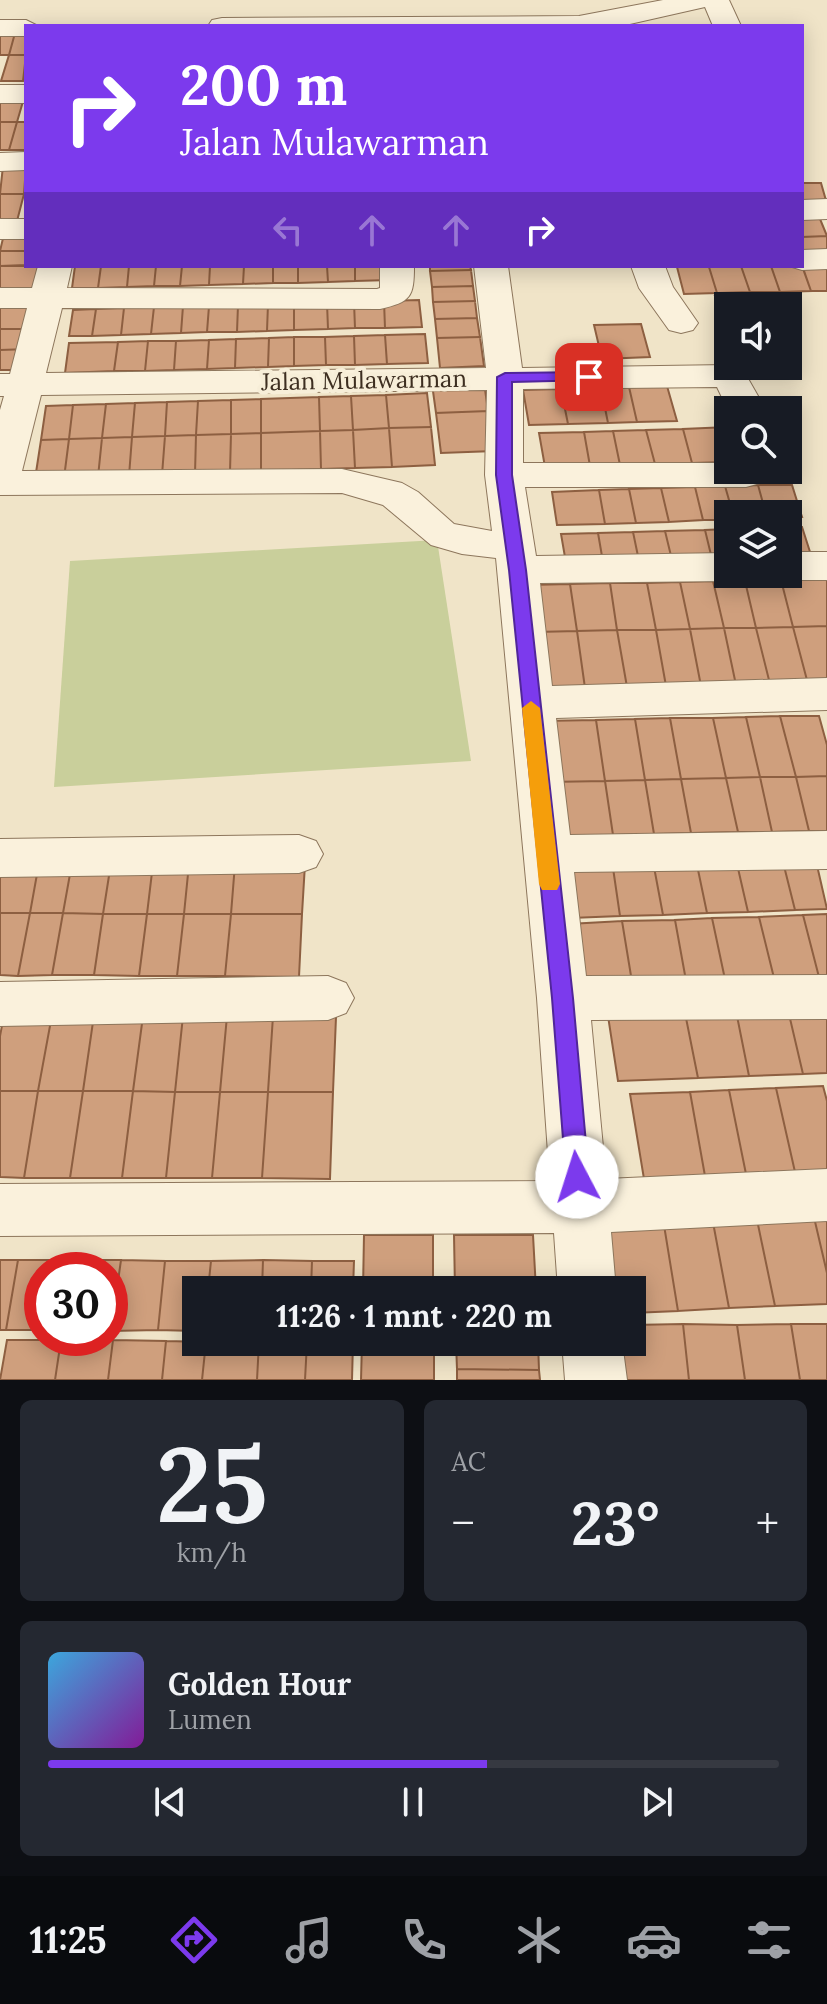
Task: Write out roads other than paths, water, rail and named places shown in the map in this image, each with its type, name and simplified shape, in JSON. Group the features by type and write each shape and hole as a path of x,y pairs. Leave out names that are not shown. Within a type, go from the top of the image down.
{"street":[{"path":"593,24 699,0"},
{"path":"716,0 726,24"},
{"path":"0,28 24,28"},
{"path":"0,94 24,94"},
{"path":"0,162 24,161"},
{"path":"804,210 827,209"},
{"path":"0,229 24,229"},
{"path":"804,260 827,259"},
{"path":"0,298 51,282 380,299 397,290 397,268"},
{"path":"491,268 505,377 504,475 516,558 563,998 586,1276"},
{"path":"649,268 656,288 681,323"},
{"path":"51,282 13,385 0,483 342,481 385,490 411,506 428,526 445,536 516,558 714,566"},
{"name":"Jalan Mulawarman","path":"13,385 729,376 740,396"},
{"path":"504,475 714,472"},
{"path":"802,566 827,566"},
{"path":"530,703 827,694"},
{"path":"546,854 827,850"},
{"path":"0,858 299,854"},
{"path":"563,998 827,997"},
{"path":"0,1004 328,998"},
{"path":"0,1210 580,1207 827,1195"},
{"path":"593,1356 596,1380"}]}
